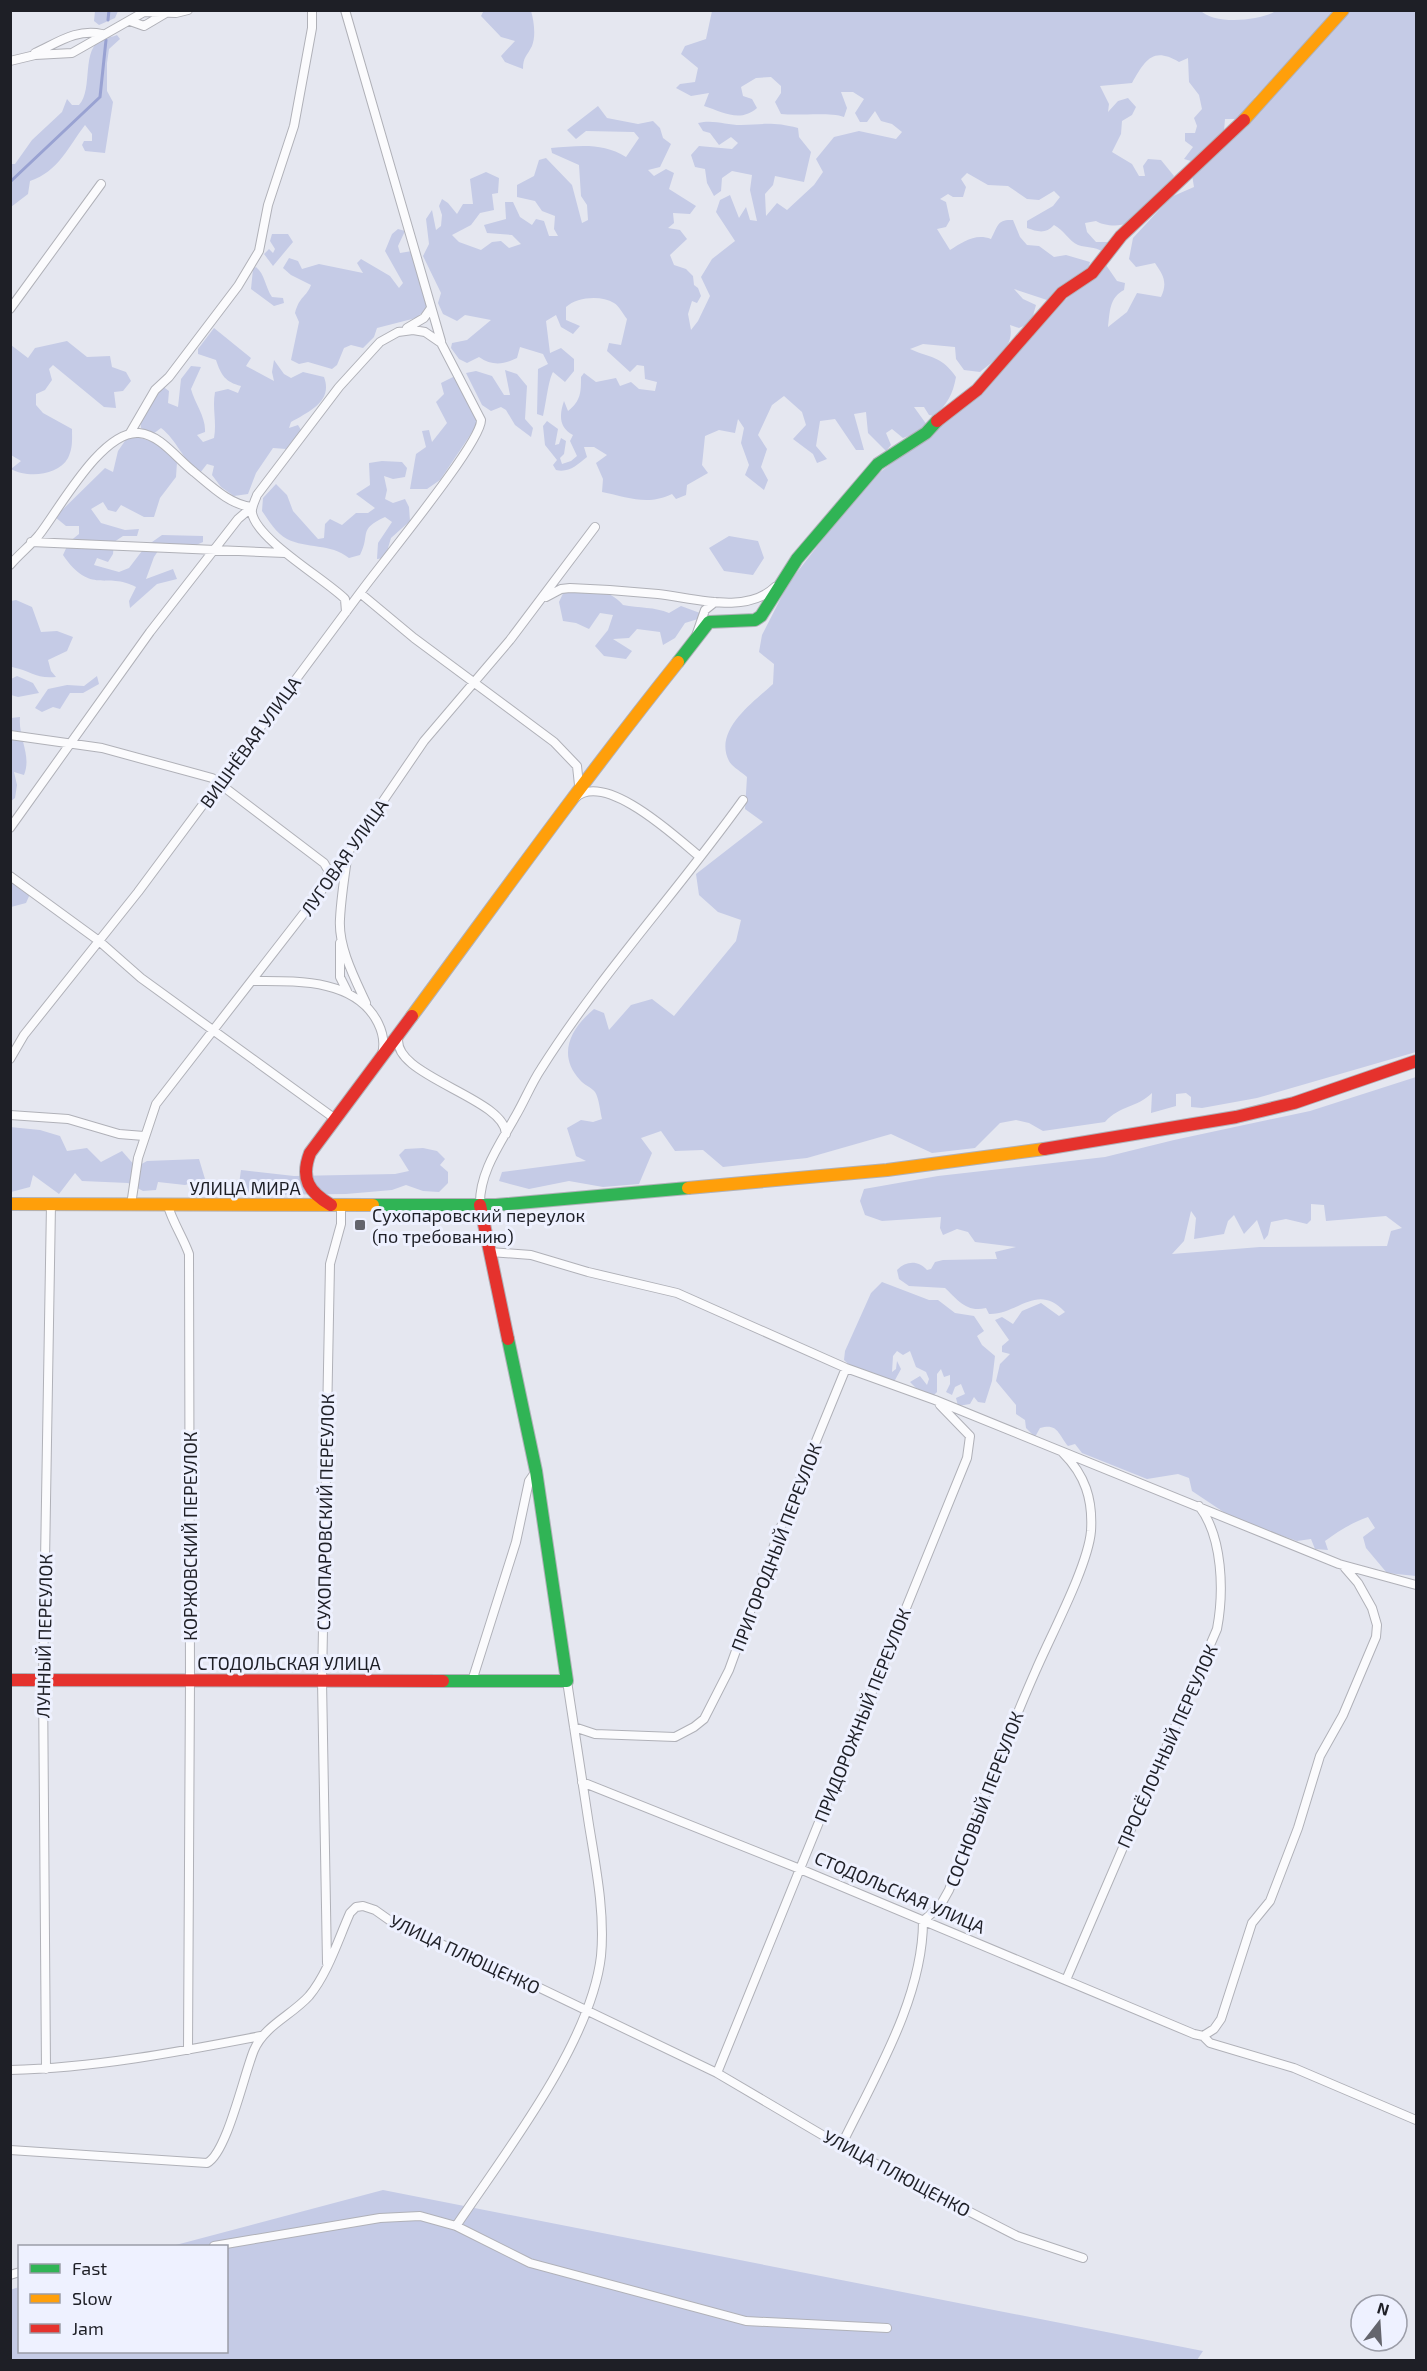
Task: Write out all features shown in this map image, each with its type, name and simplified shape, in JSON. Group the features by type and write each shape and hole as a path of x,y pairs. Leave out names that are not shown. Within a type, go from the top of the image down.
{"street":[{"path":"12,61 27,57 72,53 144,12 188,10"},
{"path":"130,434 155,390 169,377 238,286 259,251 268,205 294,126 312,28 312,10"},
{"path":"345,10 441,343"},
{"path":"541,601 561,589 570,588 665,595 715,602 759,597 768,593 878,464 898,448 926,432 946,412 977,390 1062,293 1092,273 1121,236 1166,195 1188,170 1243,122 1343,10"},
{"path":"130,21 144,26 168,11"},
{"path":"27,57 74,34 91,31 102,34"},
{"path":"10,309 101,184"},
{"path":"10,828 150,632 238,519 252,507 279,463 330,398 380,342 414,325 431,308"},
{"path":"398,332 413,330 425,332 441,343"},
{"name":"ВИШНЁВАЯ УЛИЦА","path":"10,1059 24,1035 99,942 220,783 478,433 481,420 441,343"},
{"path":"10,565 31,542 93,462 112,442 130,434 141,433 157,438 202,479 240,506 252,507"},
{"path":"252,507 254,519 286,554 345,599 346,612"},
{"name":"ЛУГОВАЯ УЛИЦА","path":"131,1205 144,1136 156,1104 325,886 424,741 474,684 541,601 595,527"},
{"path":"31,542 286,554"},
{"path":"336,1205 310,1190 305,1180 304,1168 308,1157 334,1118 381,1058 402,1026 578,789 709,622 755,621 761,616 783,578"},
{"path":"360,593 474,684 554,742 577,766 578,789"},
{"path":"695,640 705,610 715,602"},
{"path":"10,735 102,748 196,772 220,783 324,863 329,878 325,886"},
{"path":"568,804 581,792 603,791 614,795 666,828 700,857"},
{"path":"456,2226 535,2108 587,2012 600,1958 602,1936 597,1875 536,1472 479,1192 486,1170 539,1072 573,1022 743,800"},
{"path":"347,856 340,977 348,992 369,1009"},
{"path":"10,876 99,942 141,978 334,1118"},
{"path":"341,931 351,967 383,1036 381,1058"},
{"path":"252,981 298,983 348,992"},
{"path":"402,1026 397,1040 402,1053 424,1071 500,1118 506,1134"},
{"path":"10,1050 24,1035"},
{"name":"УЛИЦА МИРА","path":"10,1204 168,1206 480,1204 887,1170 1067,1146 1264,1111 1348,1086 1416,1061"},
{"path":"10,1115 68,1119 119,1134 144,1136"},
{"name":"ЛУННЫЙ ПЕРЕУЛОК","path":"46,2069 43,1680 51,1204"},
{"name":"СУХОПАРОВСКИЙ ПЕРЕУЛОК","path":"327,1965 322,1681 330,1264 341,1224 336,1205"},
{"name":"КОРЖОВСКИЙ ПЕРЕУЛОК","path":"168,1206 173,1225 184,1240 189,1254 188,2050"},
{"path":"490,1252 531,1255 588,1272 677,1293 846,1368 935,1400 1199,1505 1339,1564 1416,1585"},
{"name":"ПРИГОРОДНЫЙ ПЕРЕУЛОК","path":"574,1727 595,1734 658,1738 680,1736 700,1723 708,1713 729,1670 780,1528 846,1368"},
{"name":"ПРИДОРОЖНЫЙ ПЕРЕУЛОК","path":"717,2073 970,1449 970,1436 963,1426 935,1400"},
{"name":"СОСНОВЫЙ ПЕРЕУЛОК","path":"923,1921 940,1906 949,1890 1012,1724 1088,1546 1091,1523 1089,1494 1076,1466 1060,1450"},
{"path":"472,1681 516,1542 529,1481 536,1472"},
{"name":"ПРОСЁЛОЧНЫЙ ПЕРЕУЛОК","path":"1066,1980 1217,1629 1220,1598 1214,1538 1208,1519 1199,1505"},
{"path":"1203,2036 1214,2029 1221,2019 1252,1923 1270,1901 1298,1828 1320,1756 1343,1715 1376,1637 1377,1625 1365,1593 1350,1571 1339,1564"},
{"name":"СТОДОЛЬСКАЯ УЛИЦА","path":"10,1680 567,1682"},
{"name":"СТОДОЛЬСКАЯ УЛИЦА","path":"582,1782 800,1869 1203,2036 1210,2043 1294,2068 1416,2120"},
{"name":"УЛИЦА ПЛЮЩЕНКО","path":"261,2036 301,2004 317,1984 350,1913 356,1907 367,1906 399,1927 492,1965 717,2073 841,2146 1017,2236 1083,2258"},
{"path":"841,2146 895,2035 920,1959 923,1921"},
{"path":"10,2070 46,2069 188,2050 261,2036"},
{"path":"10,2150 207,2163 213,2160 221,2148 261,2036"},
{"path":"225,2245 380,2218 420,2216 456,2226 530,2263 746,2321 887,2328"}],"shaded area":[{"path":"95,10 118,11 115,18 99,25 94,21"},
{"path":"484,10 531,11 534,38 523,69 505,62 501,56 515,41 501,37 481,16"},
{"path":"1200,10 1206,15 1225,20 1258,18 1274,12 1259,11 1334,11 1322,27 1255,97 1242,115 1235,119 1225,119 1224,131 1191,161 1184,159 1193,147 1185,141 1185,133 1195,133 1197,126 1194,118 1202,109 1199,95 1189,82 1188,58 1179,62 1170,57 1156,56 1145,62 1132,83 1100,86 1109,104 1108,112 1118,101 1128,98 1136,107 1132,115 1122,121 1121,134 1112,152 1132,164 1139,176 1145,176 1143,166 1148,159 1161,160 1174,176 1145,209 1128,223 1116,225 1096,221 1085,223 1087,232 1096,242 1110,242 1103,252 1078,245 1054,225 1042,231 1027,228 1027,221 1053,206 1060,197 1054,191 1039,200 1027,199 1008,186 988,185 967,173 961,179 966,187 963,197 953,197 948,194 940,199 946,202 950,220 946,227 937,229 950,250 974,238 991,239 1001,222 1013,220 1020,237 1027,245 1039,246 1054,257 1066,255 1090,262 1087,272 1050,301 1014,289 1023,299 1036,305 1031,323 1019,328 1010,325 1010,340 1007,346 980,372 964,370 956,359 955,347 923,344 910,349 941,361 956,377 955,383 946,403 934,416 929,415 924,407 914,407 927,425 919,432 903,438 892,429 886,433 891,445 886,451 868,433 866,412 854,414 864,450 856,450 835,419 820,421 816,446 827,459 817,463 813,454 793,439 806,425 802,412 784,396 772,405 758,435 767,449 761,467 768,480 764,490 745,475 749,465 741,443 744,428 738,419 735,433 719,430 705,436 702,465 708,473 687,485 686,495 676,499 672,494 663,498 646,500 602,492 603,479 596,463 607,455 594,447 584,447 587,457 569,469 556,470 553,465 557,460 545,445 543,426 547,421 558,429 555,445 559,444 561,438 566,441 564,454 560,458 562,464 577,456 570,441 573,435 565,429 561,421 562,406 564,401 568,411 576,404 581,377 584,373 596,382 616,378 620,386 631,382 639,389 655,391 657,382 645,379 644,366 637,365 630,372 607,351 609,343 621,345 627,319 616,304 609,300 596,298 576,301 566,307 566,320 580,326 573,334 561,327 556,315 546,321 550,353 561,348 574,359 574,371 565,382 553,372 543,416 537,414 538,369 548,364 543,354 520,347 517,358 507,362 498,364 479,357 467,363 459,359 451,348 452,343 467,340 491,320 465,315 457,321 443,314 438,303 441,293 423,256 429,244 426,219 432,210 436,230 441,226 442,215 439,206 442,199 457,214 463,204 473,204 470,179 486,172 499,178 498,193 492,194 494,210 480,213 471,225 452,235 459,242 481,250 492,242 501,241 509,248 521,244 512,235 487,233 484,225 506,219 505,202 513,202 520,217 532,225 536,219 544,221 549,236 558,236 554,229 555,216 542,211 535,201 517,197 517,185 534,176 539,160 546,158 572,185 582,223 588,220 587,205 581,196 579,165 552,153 551,148 599,147 626,157 639,138 634,132 586,131 576,139 567,130 598,106 607,118 638,124 653,121 660,128 663,138 671,144 660,167 648,170 654,176 666,169 674,173 669,189 696,206 690,214 673,213 674,223 668,228 680,230 687,239 670,255 674,265 686,269 693,276 694,285 701,296 697,303 692,301 688,314 691,330 710,296 701,277 712,259 735,241 716,212 720,200 730,195 739,218 746,207 750,220 757,221 750,190 752,175 732,171 722,178 721,191 714,196 707,183 705,169 695,167 691,155 699,146 732,149 738,143 731,137 719,145 710,133 703,131 698,123 776,124 798,128 799,137 811,152 804,182 775,176 773,185 765,194 766,216 777,203 787,210 814,185 823,172 816,159 834,137 859,131 896,139 902,132 892,124 881,121 875,111 867,122 860,122 855,113 864,99 853,92 841,92 847,108 844,117 781,114 775,102 781,93 781,86 771,77 756,78 741,87 743,96 752,99 757,108 751,112 738,116 704,106 709,93 691,96 676,88 680,84 695,82 698,68 681,54 685,46 706,39 712,11"},
{"path":"1345,11 1416,11 1416,1052 1257,1098 1202,1108 1191,1107 1191,1097 1186,1093 1176,1094 1176,1106 1151,1113 1152,1093 1117,1112 1105,1122 1043,1131 1029,1123 1016,1120 1000,1123 975,1148 932,1153 891,1134 807,1158 723,1167 703,1150 675,1151 661,1131 641,1138 652,1153 639,1184 603,1187 569,1181 529,1189 499,1181 502,1172 586,1161 576,1156 567,1128 581,1120 593,1122 602,1119 595,1092 580,1080 569,1061 569,1043 578,1025 594,1009 604,1013 609,1030 631,1005 652,999 674,1016 736,941 741,920 718,912 699,895 696,874 763,822 745,809 747,777 729,761 726,738 738,718 773,684 774,664 759,652 762,635 788,584 853,500 879,473 981,395 1059,305 1106,265 1117,281 1125,283 1124,290 1113,301 1108,327 1127,312 1137,293 1161,297 1164,279 1155,263 1136,267 1129,259 1133,238 1171,197 1194,187 1192,175 1249,121"},
{"path":"117,35 120,39 109,49 107,63 107,91 113,102 105,153 85,151 82,145 84,141 92,141 92,134 85,125 56,165 40,177 30,181 28,194 11,207 11,164 15,164 32,140 62,112 67,99 72,105 79,105 86,89 92,51 103,39"},
{"path":"398,229 405,231 398,246 400,253 412,251 429,307 416,318 377,328 374,337 363,348 351,345 344,348 337,365 332,369 308,362 299,364 291,360 299,322 295,313 311,285 291,275 283,268 289,258 298,261 302,269 319,264 363,273 357,263 361,259 390,276 399,288 403,283 385,251 392,234"},
{"path":"272,234 288,234 293,242 273,266 264,254 269,249 273,253 275,249 270,241"},
{"path":"256,267 272,297 283,298 284,303 274,306 251,289 253,269"},
{"path":"214,328 251,358 246,366 274,381 272,372 274,360 284,374 291,378 303,372 324,377 326,385 323,399 291,422 289,428 298,425 301,430 286,449 273,448 256,473 248,494 234,496 221,487 212,475 214,466 207,464 200,473 161,428 153,434 141,428 140,418 162,386 169,391 168,403 178,407 181,379 191,366 201,367 191,389 205,426 205,432 197,435 203,442 214,438 215,392 228,389 238,393 241,386 224,377 216,360 198,354 198,349"},
{"path":"67,341 87,357 110,356 112,367 126,372 131,381 123,391 114,392 116,408 104,407 53,365 49,369 52,380 45,390 36,394 36,405 43,413 72,429 70,454 63,464 50,472 25,474 18,472 11,469 21,461 11,455 11,345 28,358 35,348"},
{"path":"505,370 517,374 527,386 525,419 533,428 531,437 515,425 506,410 501,407 491,411 482,405 466,373 476,371 492,376 504,395 510,395"},
{"path":"455,376 479,422 440,480 427,489 410,489 416,454 426,447 422,431 429,430 432,442 447,423 436,402 444,394 441,383"},
{"path":"129,435 155,442 177,462 176,477 160,498 154,517 144,517 121,505 116,512 108,510 103,502 91,509 101,523 125,530 139,529 137,536 123,536 114,542 113,554 108,562 97,558 94,565 119,572 129,568 145,547 162,535 203,536 203,542 194,546 160,548 146,579 173,569 177,579 157,584 130,608 129,601 136,587 116,581 90,579 73,567 63,555 69,542 79,534 79,526 66,526 55,517 105,468 113,472 118,451"},
{"path":"402,462 407,468 405,477 393,479 384,476 387,490 385,499 393,503 405,499 409,507 410,521 391,538 385,558 377,559 378,543 392,522 385,517 368,529 360,555 349,558 334,550 287,539 276,530 262,511 263,498 276,484 287,495 293,511 318,539 324,538 325,524 330,519 342,525 356,513 368,513 375,508 356,494 370,485 369,463"},
{"path":"729,536 758,541 764,558 753,575 724,571 709,548"},
{"path":"566,587 604,592 623,605 669,613 681,606 700,613 698,619 685,623 675,638 663,645 660,632 637,629 629,638 613,639 632,651 626,659 604,656 595,646 608,630 613,615 600,613 589,629 576,623 563,621 559,602"},
{"path":"16,600 32,607 41,632 57,631 73,637 67,651 48,660 51,671 56,677 38,676 12,667 11,601"},
{"path":"17,676 33,683 39,693 18,697 11,695 11,679"},
{"path":"97,676 99,684 83,693 70,693 60,709 53,707 42,712 35,708 48,689 67,685 84,686"},
{"path":"20,717 26,768 24,775 14,772 17,785 15,798 11,801 11,718"},
{"path":"10,876 30,894 26,903 11,907"},
{"path":"1416,1077 1416,1576 1387,1573 1366,1548 1363,1537 1375,1528 1368,1517 1325,1541 1328,1550 1315,1549 1311,1539 1297,1541 1225,1513 1192,1491 1189,1478 1178,1474 1147,1479 1082,1453 1075,1444 1068,1446 1057,1431 1051,1427 1040,1428 1035,1437 1026,1428 1025,1420 1016,1414 1016,1405 996,1381 1000,1364 1010,1354 1002,1352 1002,1346 1009,1340 995,1320 1002,1317 1013,1324 1022,1311 1041,1303 1059,1316 1065,1312 1055,1304 1045,1300 1036,1300 999,1313 989,1314 986,1308 967,1307 945,1288 909,1286 899,1279 897,1270 904,1265 916,1263 927,1270 931,1269 935,1262 943,1260 997,1259 995,1252 1016,1247 975,1242 968,1232 957,1229 943,1235 940,1228 941,1217 882,1221 865,1215 860,1201 864,1189 938,1176 1105,1157 1310,1111","holes":["1311,1204 1324,1205 1326,1221 1386,1216 1402,1228 1391,1231 1387,1246 1260,1247 1172,1254 1184,1241 1191,1211 1196,1218 1194,1239 1224,1234 1228,1221 1234,1215 1244,1234 1257,1220 1264,1240 1268,1235 1271,1222 1286,1219 1307,1224 1311,1220"]},
{"path":"10,1127 40,1130 60,1136 67,1151 87,1148 101,1162 122,1151 136,1167 147,1161 199,1159 205,1179 185,1185 158,1182 156,1190 143,1191 128,1183 82,1181 75,1173 59,1194 33,1175 30,1187 11,1192"},
{"path":"423,1148 437,1151 445,1159 440,1165 448,1172 448,1183 439,1192 423,1191 406,1185 392,1190 346,1194 264,1195 249,1193 239,1184 241,1170 294,1176 395,1174 409,1171 399,1155 405,1149"},
{"path":"882,1282 929,1300 938,1300 955,1313 974,1316 984,1331 977,1336 982,1345 995,1356 992,1381 985,1403 978,1402 974,1397 970,1404 958,1406 956,1398 965,1394 961,1384 955,1387 952,1395 946,1392 950,1384 950,1375 944,1377 941,1369 937,1374 937,1392 933,1396 916,1388 910,1382 920,1376 927,1385 929,1379 926,1372 916,1367 910,1351 903,1355 897,1351 893,1356 892,1372 896,1369 897,1361 901,1369 895,1380 882,1379 868,1374 854,1368 844,1360 845,1351 871,1293"},
{"path":"383,2190 1203,2351 1197,2360 11,2360 10,2290 18,2287 18,2353 228,2353 228,2245 176,2245"}],"waterway":[{"path":"108,20 109,10"},
{"path":"10,182 100,97 106,40"}],"traffic: fast":[{"path":"678,662 709,622 755,620 761,616 797,559 878,464 926,433 937,421"},
{"path":"373,1205 496,1205 688,1188"},
{"path":"443,1681 567,1681 536,1471 508,1339"}],"traffic: slow":[{"path":"1244,120 1343,10"},
{"path":"412,1016 577,793 678,662"},
{"path":"688,1188 887,1170 1044,1149"},
{"path":"10,1204 373,1205"}],"traffic: jam":[{"path":"937,421 977,390 1062,293 1092,273 1121,236 1244,120"},
{"path":"331,1205 317,1195 308,1184 306,1170 310,1153 412,1016"},
{"path":"1044,1149 1236,1117 1294,1103 1416,1061"},
{"path":"480,1205 508,1339"},
{"path":"10,1680 443,1681"}],"place":[{"name":"Сухопаровский переулок (по требованию)","path":"360,1225"}]}
